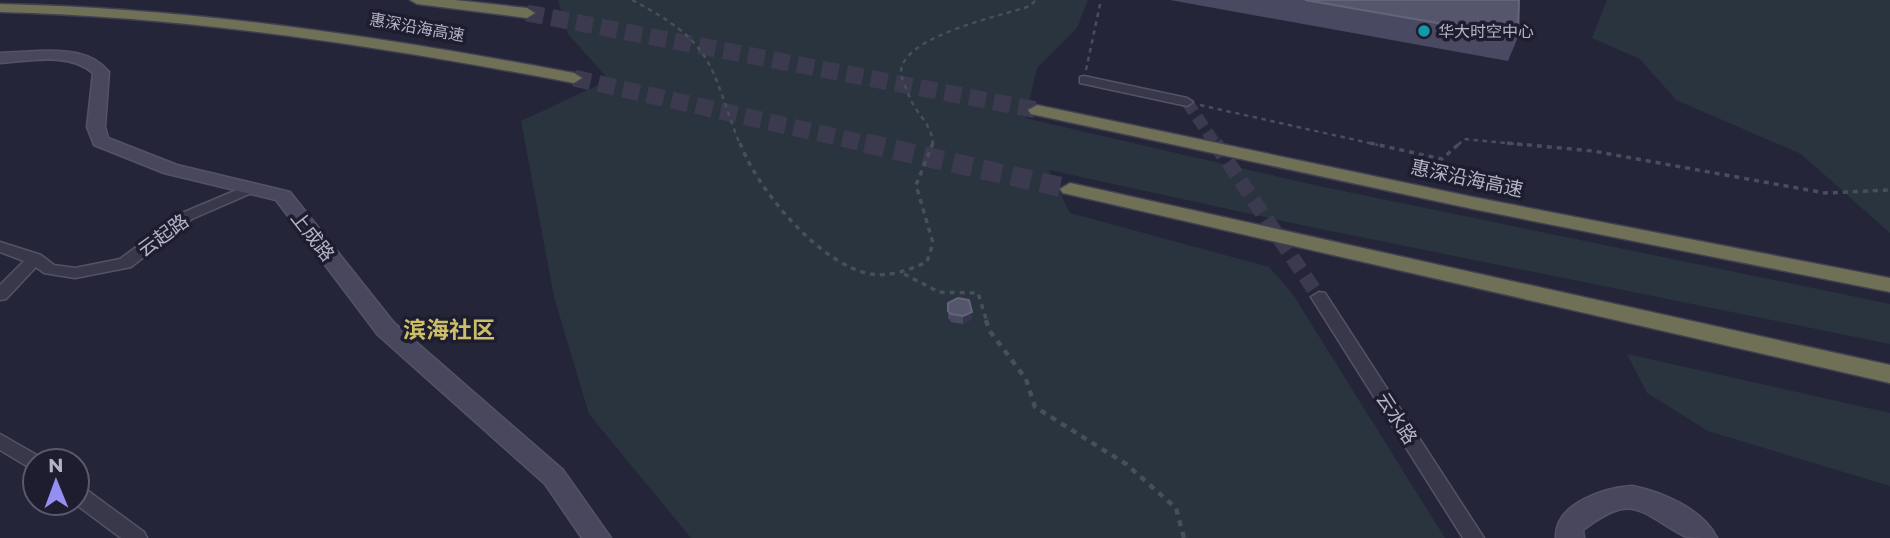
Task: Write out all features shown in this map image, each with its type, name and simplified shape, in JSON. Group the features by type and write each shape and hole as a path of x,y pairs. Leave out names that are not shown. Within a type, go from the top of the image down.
{"highway":[{"name":"惠深沿海高速","path":"417,0 527,13"},
{"name":"惠深沿海高速","path":"0,8 116,11 275,25 367,38 574,78"},
{"path":"0,21 106,20 275,25"},
{"name":"惠深沿海高速","path":"1037,110 1473,203 1890,285"},
{"path":"1070,188 1890,374"}],"street":[{"name":"上成路","path":"0,58 69,58 95,65 101,72 96,127 100,141 171,169 283,196 386,328 554,477 597,538"},
{"path":"1084,80 1188,102"},
{"name":"云起路","path":"0,247 35,259 50,269 75,273 125,263 187,216 251,188"},
{"path":"0,295 35,259"},
{"name":"云水路","path":"1319,297 1475,538"},
{"path":"0,441 21,454"},
{"path":"1570,538 1569,525 1596,503 1634,495 1667,509 1697,530 1703,538"},
{"path":"91,504 137,538"}],"path":[{"path":"632,0 697,43 713,67 744,154 781,209 838,261 866,273 903,273 927,262 933,243 916,185 933,144 931,128 910,102 901,72 908,54 927,40 1030,6 1036,0"},
{"path":"1084,80 1101,0"},
{"path":"1188,102 1442,159 1464,139 1593,151 1825,193 1890,190"},
{"path":"903,273 922,287 942,295 978,293 989,330 1026,379 1035,407 1126,464 1176,508 1184,538"}],"shaded area":[{"path":"558,0 1088,0 1077,28 1037,68 1025,118 1314,185 1890,304 1890,344 1311,227 1049,170 1070,213 1269,267 1292,293 1445,538 691,538 589,414 554,297 521,121 609,80 568,34"},
{"path":"1607,0 1890,0 1890,233 1801,154 1676,100 1640,59 1592,38"},
{"path":"1627,354 1890,413 1890,486 1708,431 1647,393"}],"building":[{"path":"1305,0 1519,0 1518,37"},
{"path":"958,298 969,300 972,312 963,316 948,311 948,303"}],"tunnel":[{"path":"527,13 1037,110"},
{"path":"574,78 872,145"},
{"path":"1187,102 1216,145"},
{"path":"865,143 1070,189"},
{"path":"1215,143 1319,297"}],"place":[{"name":"华大时空中心","path":"1424,31"}],"district":[{"name":"滨海社区","path":"449,330"}]}
